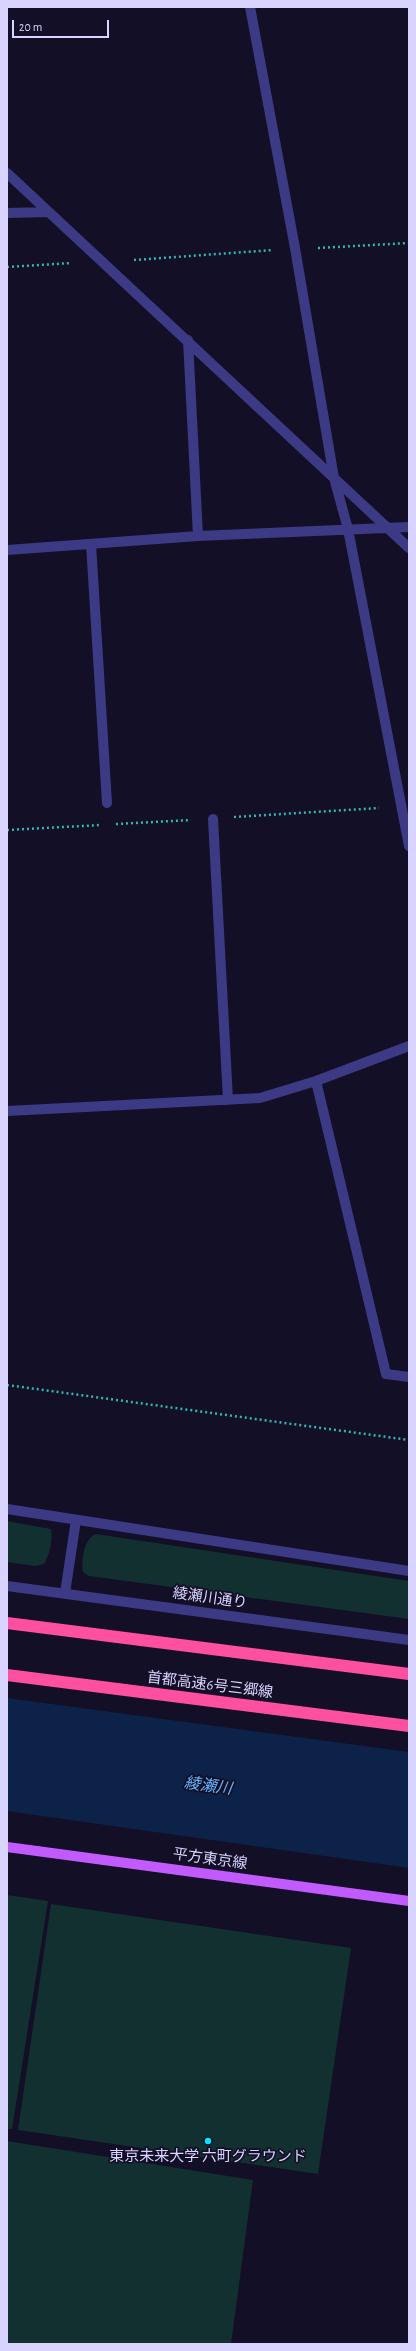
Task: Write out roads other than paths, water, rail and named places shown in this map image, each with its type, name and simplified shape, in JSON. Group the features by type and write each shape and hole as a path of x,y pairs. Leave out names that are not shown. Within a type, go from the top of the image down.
{"highway":[{"path":"7,1623 409,1674"},
{"name":"首都高速6号三郷線","path":"7,1675 409,1726"}],"main road":[{"name":"平方東京線","path":"7,1847 409,1901"}],"street":[{"path":"250,7 295,248 334,478 348,529 409,846"},
{"path":"7,173 188,340 409,548"},
{"path":"7,213 48,212"},
{"path":"188,340 198,536"},
{"path":"7,550 198,536 409,527"},
{"path":"91,544 107,803"},
{"path":"213,818 228,1100"},
{"path":"7,1111 260,1098 316,1081 409,1046"},
{"path":"316,1081 386,1374 409,1377"},
{"path":"7,1509 409,1571"},
{"path":"65,1593 76,1520"},
{"name":"綾瀬川通り","path":"7,1586 409,1640"}],"water":[{"name":"綾瀬川","path":"7,1698 409,1752 409,1868 7,1811"}],"place":[{"name":"東京未来大学 六町グラウンド","path":"208,2141"}]}
